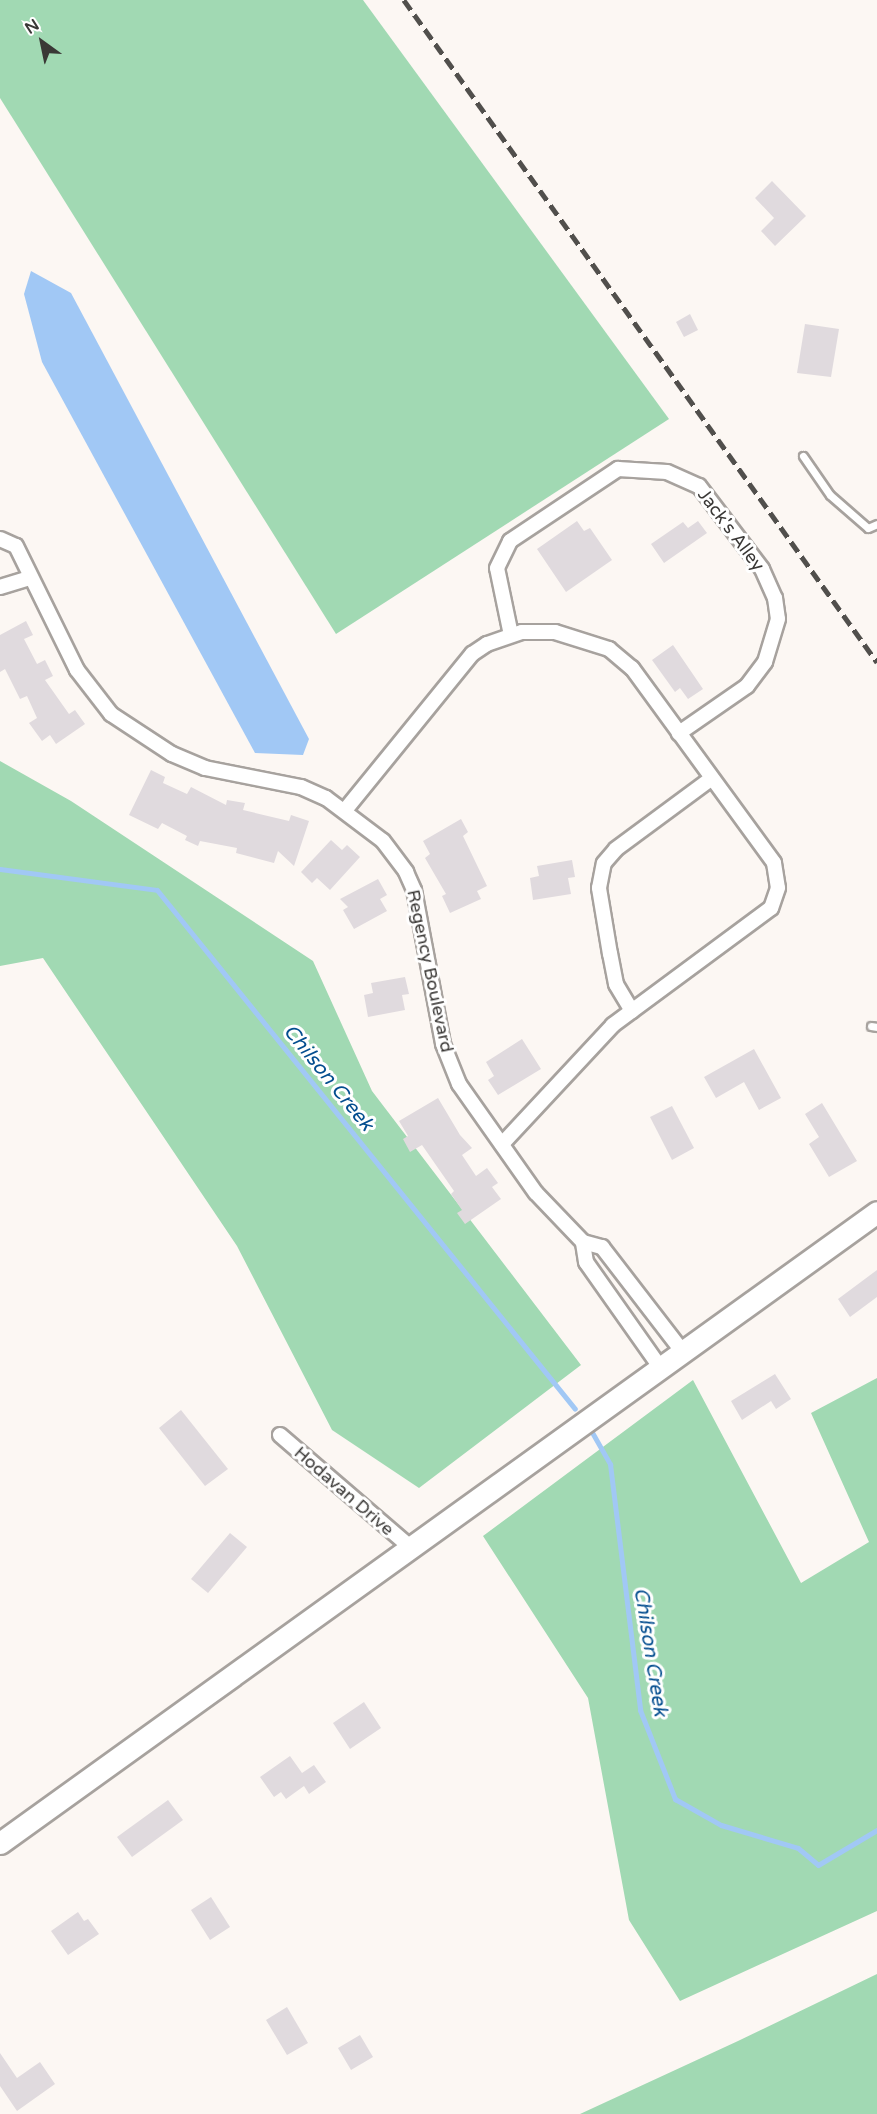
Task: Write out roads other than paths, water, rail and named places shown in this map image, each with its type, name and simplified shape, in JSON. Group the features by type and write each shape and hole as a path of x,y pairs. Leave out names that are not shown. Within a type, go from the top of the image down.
{"main road":[{"path":"0,1842 877,1212"}],"street":[{"name":"Jack's Alley","path":"511,636 497,568 510,541 618,469 667,472 699,486 762,569 775,598 778,619 765,662 747,686 679,734"},
{"name":"Regency Boulevard","path":"0,539 16,546 29,578 77,670 111,714 172,754 205,768 300,787 346,809 383,841 406,872 420,910 443,1044 459,1084 536,1193 583,1242 602,1247 683,1352"},
{"path":"0,587 29,578"},
{"path":"346,809 472,654 486,644 522,632 555,632 609,649 632,668 774,863 778,888 771,908 632,1011 594,1043 502,1144"},
{"path":"632,1011 616,984 610,954 599,888 604,863 616,849 712,778"},
{"name":"Regency Boulevard","path":"583,1242 586,1262 660,1368"},
{"name":"Hodavan Drive","path":"280,1435 409,1546"}],"lane":[{"path":"803,456 830,495 868,528 877,524"}],"water":[{"path":"31,271 71,293 309,739 303,755 255,753 42,362 24,294"}],"waterway":[{"name":"Chilson Creek","path":"0,869 157,890 575,1409"},
{"name":"Chilson Creek","path":"589,1427 610,1464 640,1710 675,1799 721,1825 798,1848 818,1865 877,1830"}],"railway":[{"path":"404,0 877,662"}]}
